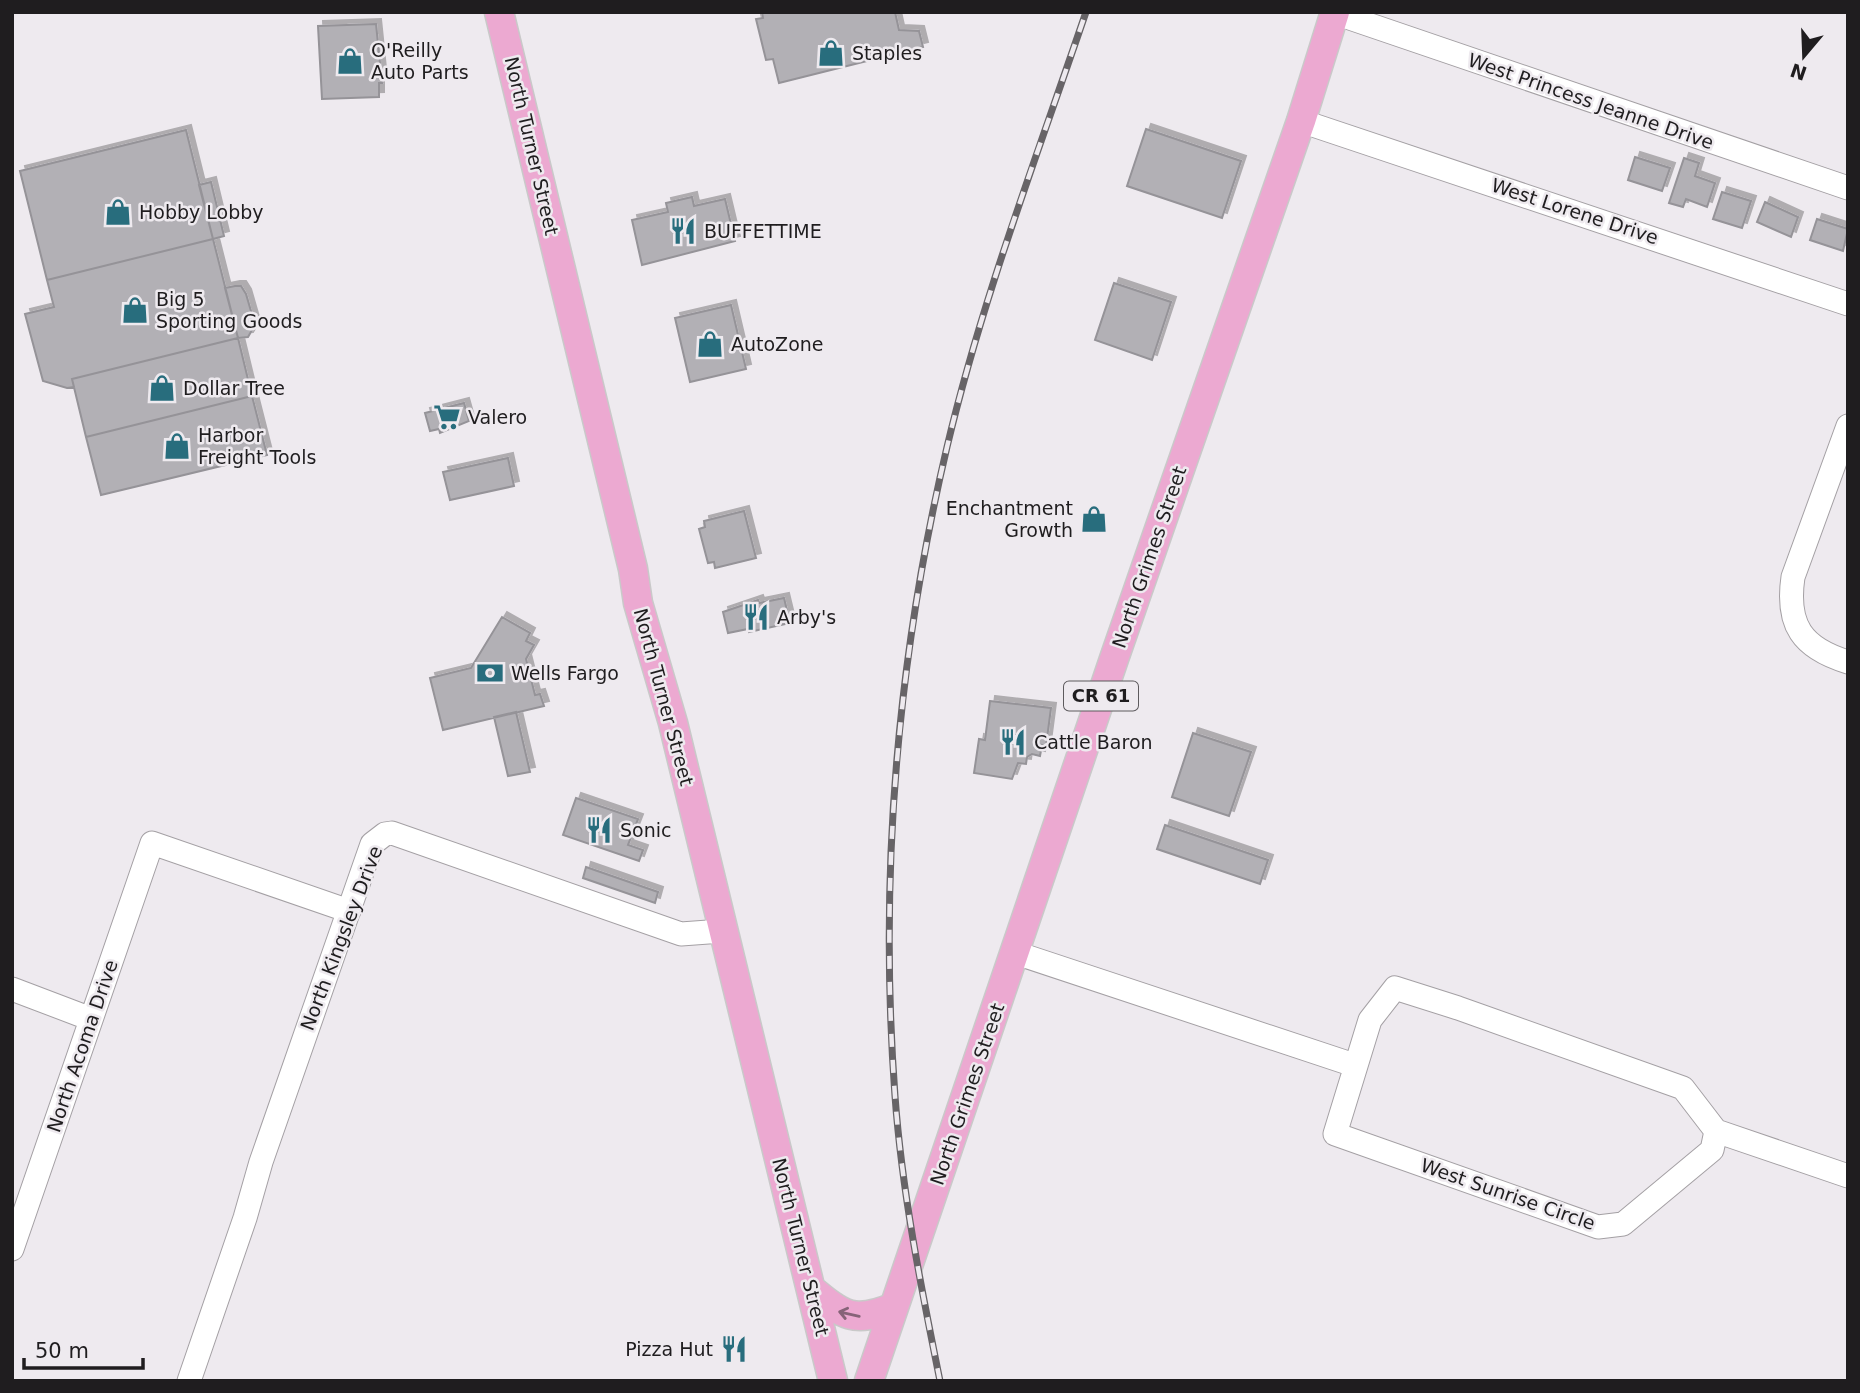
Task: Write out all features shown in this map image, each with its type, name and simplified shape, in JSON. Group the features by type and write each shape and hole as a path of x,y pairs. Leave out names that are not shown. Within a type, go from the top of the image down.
{"main road":[{"name":"North Turner Street","path":"499,12 633,569 638,603 673,723 833,1381"},
{"name":"North Grimes Street","path":"869,1381 1115,656 1301,121 1335,13"},
{"path":"811,1289 837,1311 854,1317 871,1316 894,1307"},
{"path":"812,1381 819,1324"}],"street":[{"name":"West Princess Jeanne Drive","path":"1335,13 1848,188"},
{"name":"West Lorene Drive","path":"1301,121 1848,303"},
{"path":"1848,426 1793,578 1790,610 1796,627 1812,645 1848,662"},
{"name":"North Kingsley Drive","path":"189,1381 245,1218 261,1162 372,844 385,834 392,833 681,934 722,931"},
{"name":"North Acoma Drive","path":"12,1249 152,842 349,911"},
{"path":"1016,953 1354,1065"},
{"name":"West Sunrise Circle","path":"1395,988 1683,1088 1716,1131 1712,1150 1644,1207 1623,1224 1598,1227 1335,1134 1354,1065 1370,1020 1395,988"},
{"path":"12,989 91,1019"},
{"path":"1716,1131 1848,1176"}],"building":[{"name":"Staples","path":"762,12 895,12 899,30 919,31 923,47 779,83 773,59 766,60 756,19 763,18"},
{"name":"O'Reilly Auto Parts","path":"376,24 382,83 379,83 379,97 322,99 318,26"},
{"path":"1146,129 1241,161 1222,218 1127,186"},
{"name":"Hobby Lobby","path":"186,130 213,239 47,280 20,171"},
{"path":"1635,157 1670,168 1662,191 1628,180"},
{"path":"1684,158 1699,163 1695,176 1715,183 1707,207 1686,199 1683,207 1669,203"},
{"path":"211,182 224,236 213,239 199,185"},
{"path":"1722,192 1751,201 1742,228 1713,219"},
{"name":"BUFFETTIME","path":"692,197 694,206 725,199 735,241 642,265 632,220 668,212 666,203"},
{"path":"1765,202 1798,217 1791,237 1757,222"},
{"path":"1817,219 1848,229 1843,251 1810,240"},
{"name":"Big 5 Sporting Goods","path":"213,239 238,338 72,379 74,387 67,388 43,381 25,314 54,307 47,280"},
{"path":"1114,283 1171,302 1152,360 1095,340"},
{"path":"241,286 246,294 255,325 248,337 238,338 225,288"},
{"name":"AutoZone","path":"731,305 746,369 690,382 675,318"},
{"name":"Dollar Tree","path":"238,338 252,396 86,437 72,379"},
{"name":"Harbor Freight Tools","path":"252,396 267,455 101,495 86,437"},
{"name":"Valero","path":"464,403 469,421 440,433 439,429 430,431 425,413"},
{"name":"Valero","path":"508,458 514,486 450,500 443,472"},
{"path":"744,511 756,558 715,568 714,562 708,563 699,529 705,527 704,521"},
{"name":"Arby's","path":"784,598 790,623 749,632 748,629 728,633 723,612 758,600 759,603"},
{"name":"Wells Fargo","path":"502,617 530,633 526,641 534,645 526,659 535,695 540,694 544,706 443,730 430,678 471,668"},
{"name":"Cattle Baron","path":"990,701 1051,708 1046,746 1042,745 1040,756 1032,754 1027,757 1026,764 1018,763 1012,779 974,773 979,739 985,740"},
{"path":"516,712 530,772 508,776 494,717"},
{"path":"1193,733 1251,752 1229,816 1172,797"},
{"name":"Sonic","path":"576,798 638,819 628,845 643,850 639,861 563,835"},
{"path":"1165,825 1268,860 1260,884 1157,849"},
{"path":"586,867 658,892 655,903 583,878"}],"railway":[{"path":"940,1381 907,1204 895,1096 889,933 891,851 904,688 930,527 961,392 1011,228 1086,12"}],"place":[{"name":"Staples","path":"831,53"},
{"name":"O'Reilly Auto Parts","path":"350,61"},
{"name":"Hobby Lobby","path":"118,212"},
{"name":"BUFFETTIME","path":"683,231"},
{"name":"Big 5 Sporting Goods","path":"135,310"},
{"name":"AutoZone","path":"710,344"},
{"name":"Dollar Tree","path":"162,388"},
{"name":"Valero","path":"447,417"},
{"name":"Harbor Freight Tools","path":"177,446"},
{"name":"Enchantment Growth","path":"1094,519"},
{"name":"Arby's","path":"756,617"},
{"name":"Wells Fargo","path":"490,673"},
{"name":"Cattle Baron","path":"1013,742"},
{"name":"Sonic","path":"599,830"},
{"name":"Pizza Hut","path":"734,1349"}]}
